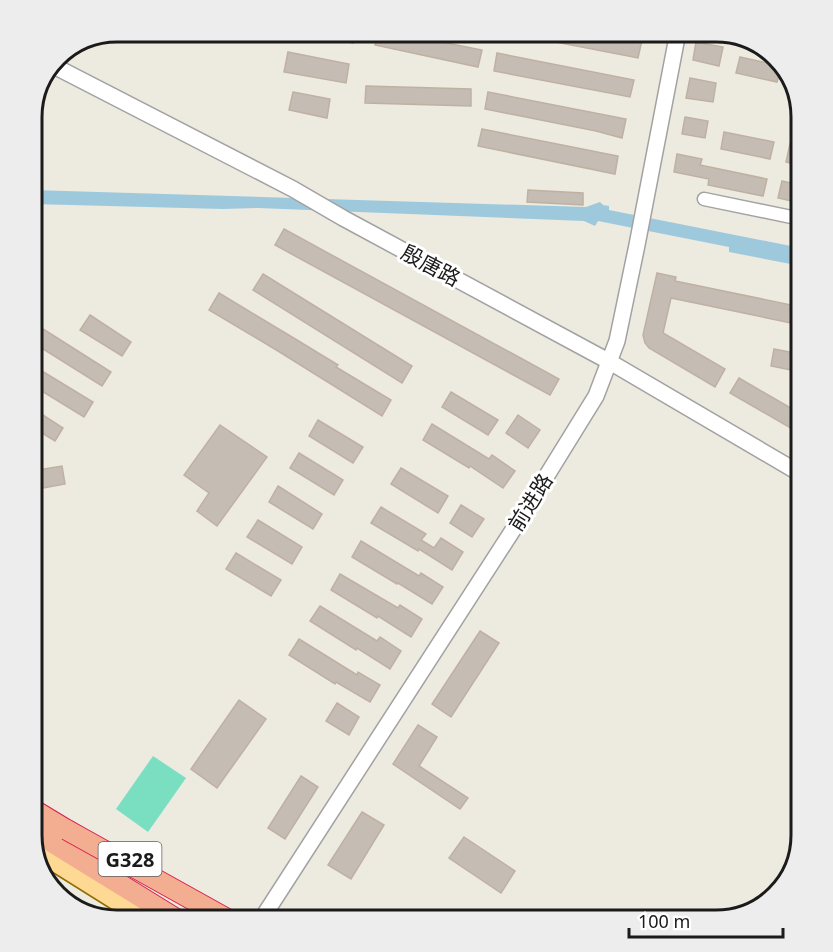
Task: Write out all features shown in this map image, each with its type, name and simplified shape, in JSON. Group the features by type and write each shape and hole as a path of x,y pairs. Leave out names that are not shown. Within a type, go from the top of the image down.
{"highway":[{"path":"42,815 194,910"},
{"path":"67,831 209,910"},
{"path":"42,836 160,910"}],"main road":[{"name":"G328","path":"42,804 211,910"},
{"name":"G328","path":"45,856 130,910"}],"street":[{"name":"前进路","path":"268,910 520,519 596,396 617,341 638,245 676,42"},
{"name":"殷唐路","path":"60,69 293,189 610,362 791,468"},
{"path":"704,199 791,217"}],"green space":[{"path":"153,756 186,778 148,832 116,809"}],"water":[{"path":"42,190 586,207 600,202 609,206 609,210 791,246 791,264 729,252 729,247 598,221 595,226 584,221 258,208 42,204"}],"building":[{"path":"376,42 442,42 482,50 478,67 375,45"},
{"path":"555,42 642,42 638,58"},
{"path":"696,42 723,47 719,66 693,60"},
{"path":"288,52 349,64 346,83 284,72"},
{"path":"497,53 634,80 630,97 494,71"},
{"path":"740,57 767,63 779,76 777,82 736,73"},
{"path":"690,78 716,83 713,102 686,98"},
{"path":"366,86 471,89 471,106 365,103"},
{"path":"293,92 330,99 327,118 289,110"},
{"path":"488,92 626,119 622,138 485,109"},
{"path":"685,117 708,121 705,138 682,134"},
{"path":"482,129 618,156 615,174 478,146"},
{"path":"724,132 774,142 770,159 721,149"},
{"path":"790,144 791,163 786,162"},
{"path":"677,154 702,159 700,165 767,179 763,196 708,185 709,179 674,172"},
{"path":"782,181 791,183 791,201 778,198"},
{"path":"528,190 583,193 583,205 527,202"},
{"path":"284,229 559,379 550,395 275,245"},
{"path":"657,273 676,277 675,281 791,305 791,323 671,298 663,333 725,369 715,387 649,348 643,335"},
{"path":"263,274 412,366 402,383 253,290"},
{"path":"219,293 391,400 382,416 209,310"},
{"path":"90,315 131,342 122,356 80,330"},
{"path":"42,328 111,372 102,386 42,348"},
{"path":"774,349 791,352 791,370 771,366"},
{"path":"42,371 93,402 84,417 42,391"},
{"path":"739,378 791,408 791,428 730,393"},
{"path":"451,392 498,420 488,435 442,407"},
{"path":"42,414 63,428 55,441 42,433"},
{"path":"518,415 540,430 528,448 506,433"},
{"path":"318,420 363,447 353,463 309,436"},
{"path":"432,424 489,459 492,455 515,471 503,488 470,466 469,468 423,440"},
{"path":"220,425 267,457 217,526 197,511 209,493 184,475"},
{"path":"299,453 343,480 334,495 290,468"},
{"path":"62,466 65,484 42,488 42,469"},
{"path":"401,468 448,496 438,513 391,484"},
{"path":"278,486 322,514 313,529 269,502"},
{"path":"461,505 484,519 472,537 450,523"},
{"path":"381,507 426,534 421,540 434,548 441,538 463,552 452,570 371,523"},
{"path":"258,520 302,547 292,564 247,537"},
{"path":"361,541 419,576 421,573 443,587 432,604 352,557"},
{"path":"236,553 281,580 271,596 226,569"},
{"path":"340,574 398,608 400,605 422,619 411,637 331,590"},
{"path":"320,606 377,641 380,637 401,651 390,669 310,621"},
{"path":"480,631 499,643 451,717 432,704"},
{"path":"299,639 357,675 358,672 380,685 370,702 336,682 335,684 289,655"},
{"path":"239,700 266,719 217,788 191,769"},
{"path":"337,703 359,717 349,735 326,721"},
{"path":"418,725 437,737 419,766 468,798 460,809 393,764"},
{"path":"301,776 318,787 285,839 268,828"},
{"path":"362,812 384,825 351,879 328,865"},
{"path":"464,837 515,871 501,893 449,858"}]}
